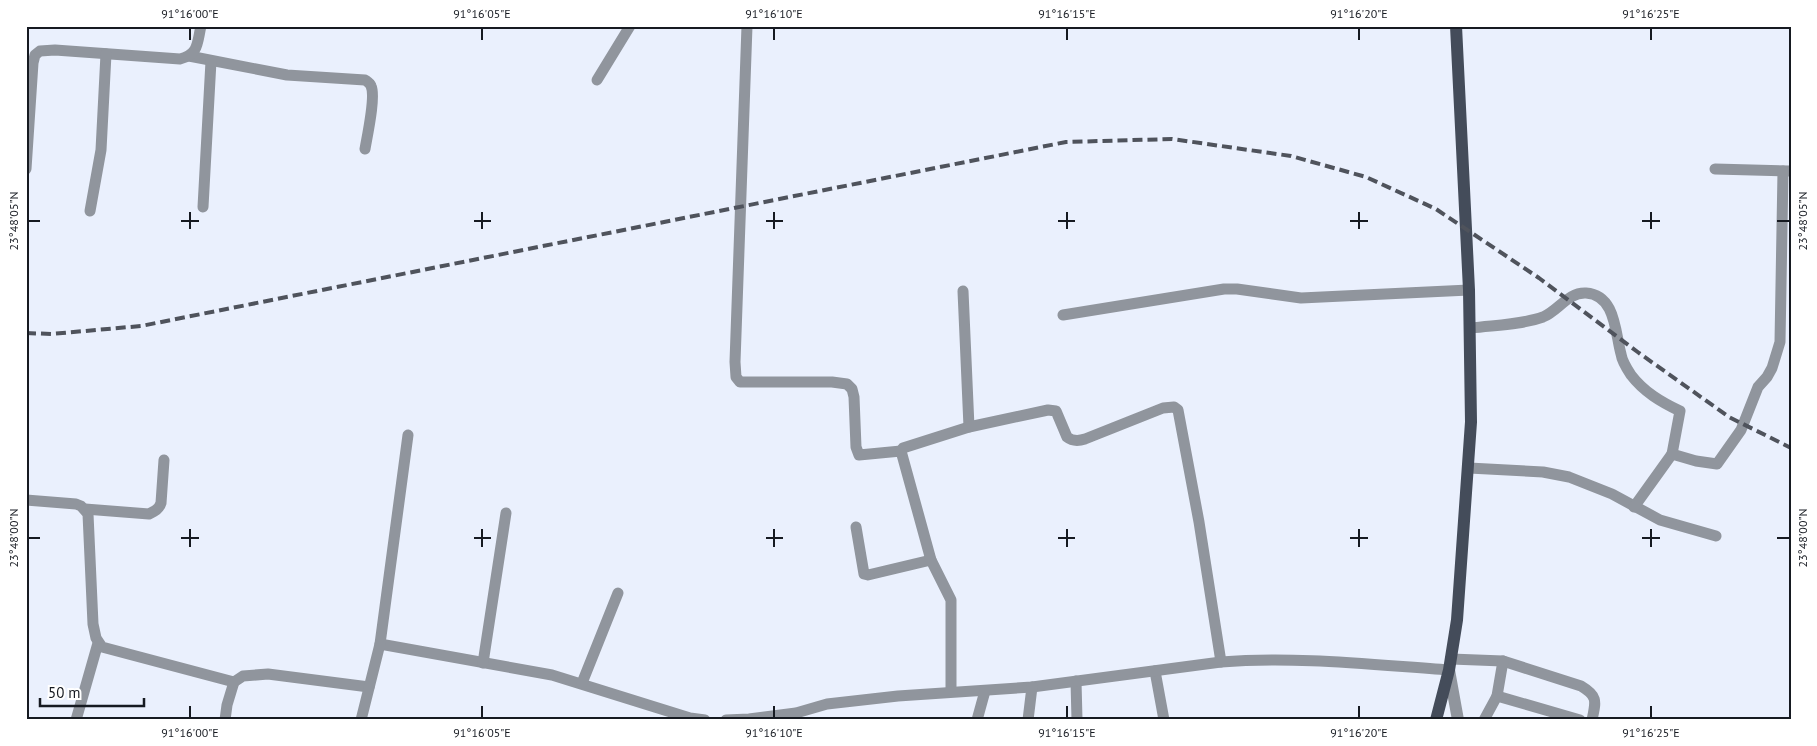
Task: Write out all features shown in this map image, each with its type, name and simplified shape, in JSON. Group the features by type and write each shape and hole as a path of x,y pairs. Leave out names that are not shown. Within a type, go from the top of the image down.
{"main road":[{"path":"1436,720 1450,664 1457,620 1472,422 1471,328 1456,26"}],"street":[{"path":"26,169 33,63 31,54 44,50 180,59 189,56 195,51 201,26"},
{"path":"597,80 630,26"},
{"path":"747,26 735,352 736,377 740,382 832,382 847,384 852,389 854,397 856,447 859,455 901,451 903,448 969,427 1033,412 1053,410 1058,413 1067,436 1070,439 1081,440 1163,408 1177,408 1180,413 1199,522 1221,662"},
{"path":"90,211 101,150 106,54"},
{"path":"189,56 286,75 365,80 370,84 372,90 372,108 365,149"},
{"path":"203,207 211,61"},
{"path":"1672,454 1696,462 1717,464 1741,430 1758,387 1767,377 1775,361 1780,342 1787,171 1715,169"},
{"path":"1063,315 1224,289 1237,289 1301,298 1469,290"},
{"path":"963,291 969,427"},
{"path":"1471,328 1530,320 1544,316 1575,294 1586,293 1598,297 1608,307 1615,325 1621,356 1630,374 1644,390 1662,403 1680,411 1672,454 1634,507"},
{"path":"361,720 380,644 408,435"},
{"path":"901,451 931,560 952,600 951,692"},
{"path":"26,500 76,504 85,509 149,514 156,511 159,507 164,460"},
{"path":"1469,468 1543,472 1564,476 1612,494 1647,514 1675,525 1716,536"},
{"path":"85,509 88,514 90,530 93,624 98,643 102,647 116,652 234,682"},
{"path":"483,663 506,513"},
{"path":"856,527 863,571 868,575 931,560"},
{"path":"582,684 618,593"},
{"path":"76,720 98,643"},
{"path":"380,644 536,672 582,684 690,718 705,720"},
{"path":"726,720 796,713 827,704 951,692 1032,687 1248,660 1450,664 1503,661 1581,686 1591,692 1595,702 1592,720"},
{"path":"1486,719 1497,696 1503,661"},
{"path":"1450,664 1458,720"},
{"path":"1155,671 1164,720"},
{"path":"226,720 227,705 234,682 243,676 268,674 369,687"},
{"path":"1076,681 1077,720"},
{"path":"1028,720 1032,687"},
{"path":"977,720 985,691"},
{"path":"1497,696 1580,720"}],"railway":[{"path":"26,333 51,334 141,326 1066,142 1172,139 1291,156 1366,177 1436,209 1539,278 1729,417 1791,448"}]}
